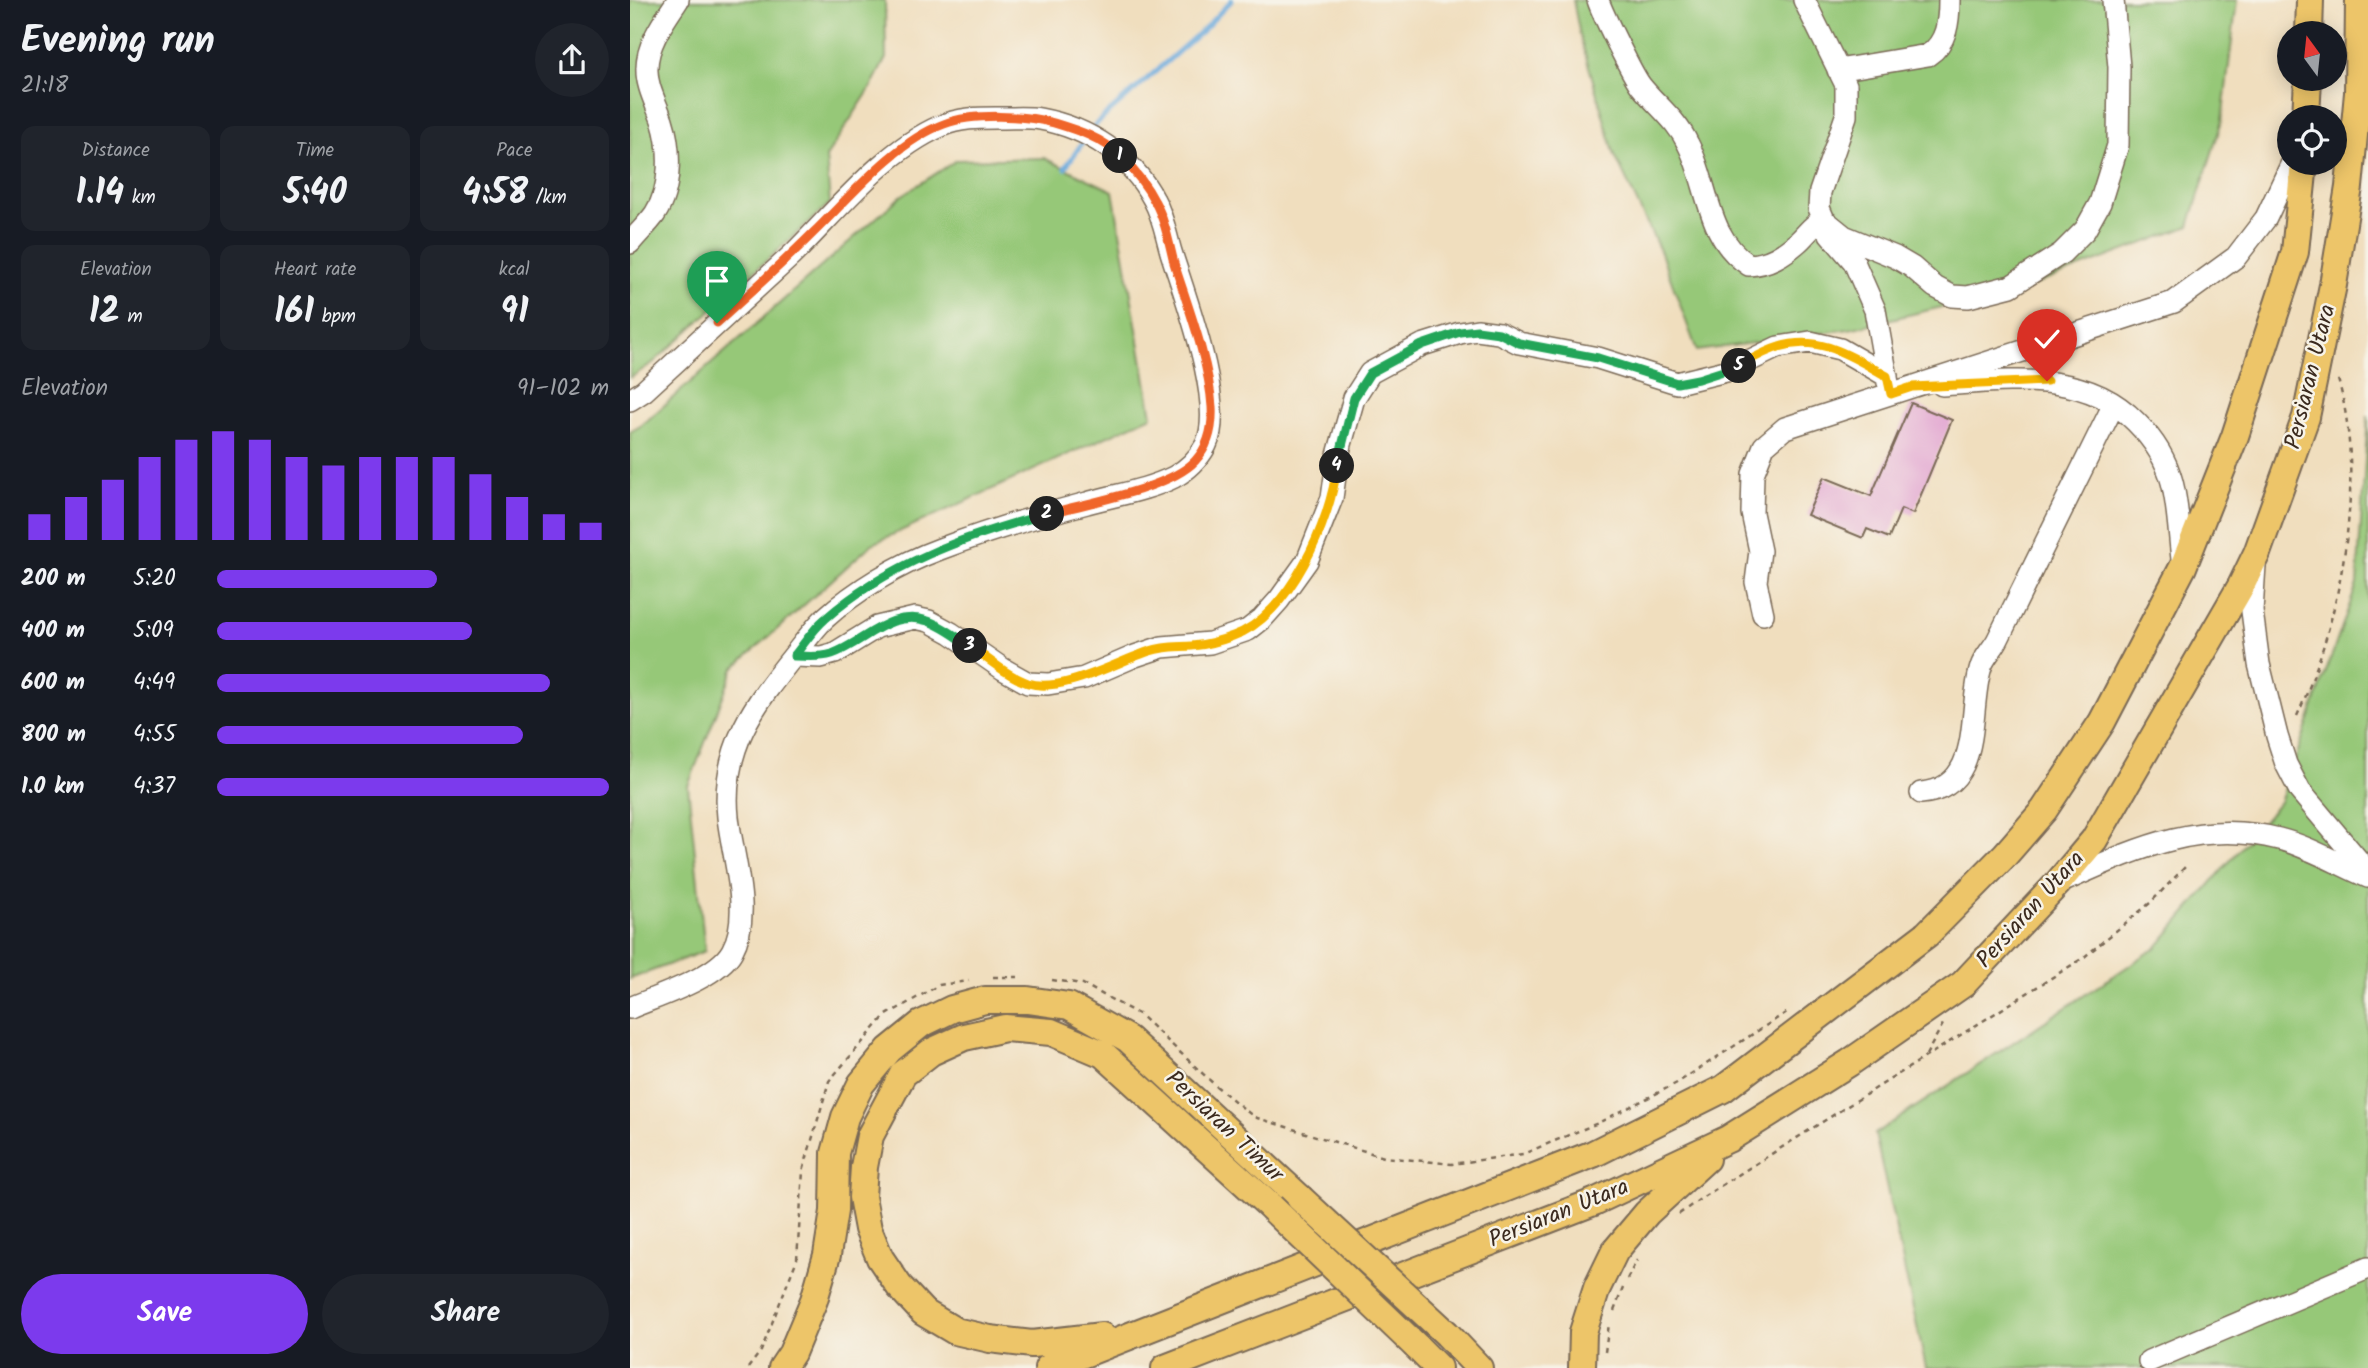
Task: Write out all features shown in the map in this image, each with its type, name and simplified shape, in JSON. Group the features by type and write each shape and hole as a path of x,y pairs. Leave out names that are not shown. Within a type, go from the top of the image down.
{"main road":[{"path":"2309,21 2310,0"},
{"name":"Persiaran Utara","path":"1165,1368 1594,1202 1728,1139 1809,1090 1963,984 2057,884 2094,840 2241,586 2257,553 2306,417 2333,285 2349,187 2358,93 2359,0"},
{"name":"Persiaran Utara","path":"1048,1368 1592,1154 1723,1089 1927,934 2005,855 2044,810 2102,722 2183,567 2235,436 2295,251 2303,175"},
{"name":"Persiaran Timur","path":"782,1368 792,1353 814,1300 827,1255 834,1211 835,1153 845,1117 861,1084 888,1050 921,1024 952,1009 985,1000 1028,1000 1069,1006 1128,1039 1447,1334 1479,1368"},
{"name":"Persiaran Timur","path":"1152,1328 1032,1344 955,1331 923,1312 899,1286 880,1258 868,1229 862,1197 870,1136 903,1074 931,1052 964,1037 1005,1028 1051,1032 1103,1054 1271,1207 1438,1368"},
{"path":"1582,1368 1583,1332 1597,1288 1615,1251 1647,1213 1728,1139"}],"street":[{"path":"630,243 656,212 668,169 668,139 646,68 659,30 678,0"},
{"path":"1598,0 1639,84 1670,116 1689,144 1710,209 1728,248 1749,265 1771,261 1798,242 1814,224 1823,219"},
{"path":"1804,0 1846,85 1846,116 1820,192 1819,208 1830,233 1854,262 1872,302 1889,385"},
{"path":"1838,70 1928,54 1937,49 1943,41 1949,16 1949,0"},
{"path":"1823,219 1844,236 1895,257 1952,296 1968,297 2011,286 2062,253 2085,230 2100,203 2118,145 2119,67 2113,0"},
{"path":"630,400 791,256 883,165 914,141 944,124 974,118 1038,118 1082,131 1116,152 1140,177 1157,204 1208,377 1212,408 1210,433 1204,449 1194,462 1174,477 1029,519 937,550 894,570 823,620 764,692 740,731 730,769 727,812 741,907 732,953 706,974 630,1007"},
{"path":"1912,387 2174,302 2236,257 2266,218 2286,175"},
{"path":"794,656 821,657 835,653 877,626 915,618 929,621 1003,669 1028,683 1038,684 1084,678 1162,647 1210,643 1248,630 1279,600 1307,561 1332,498 1338,455 1354,398 1370,373 1422,345 1460,332 1477,330 1499,333 1519,343 1598,358 1677,383 1730,370 1777,347 1810,342 1840,349 1889,385"},
{"path":"1763,614 1756,582 1760,551 1752,513 1753,474 1764,446 1786,428 1889,385 1912,387 2047,381 2081,387 2114,404 2148,433 2172,481 2183,567"},
{"path":"1921,793 1944,788 1965,764 1981,667 2114,404"},
{"path":"2257,553 2252,594 2255,634 2259,664 2283,755 2300,791 2368,874"},
{"path":"2057,884 2159,843 2201,832 2242,832 2281,839 2368,874"},
{"path":"2149,1361 2368,1268"}],"path":[{"path":"2297,716 2314,673 2337,597 2350,495 2351,452 2345,401 2334,367"},
{"path":"1672,1219 2083,958 2150,903 2188,864"},
{"path":"992,978 1031,978"},
{"path":"748,1368 761,1351 797,1259 803,1171 829,1080 885,1016 939,985 979,979"},
{"path":"1044,980 1083,984 1140,1016 1254,1117 1384,1157 1452,1164 1523,1154 1598,1123 1677,1083 1793,1008"},
{"path":"1605,1353 1610,1321 1624,1284 1642,1250"}],"green space":[{"path":"630,0 885,0 886,58 870,89 826,157 830,203 654,362 630,378"},
{"path":"1573,0 2237,0 2222,121 2189,226 2031,286 1849,329 1697,351 1661,253 1615,156 1580,36"},
{"path":"1044,158 1113,191 1152,416 872,544 734,668 688,786 705,951 630,979 630,432 642,425 901,196 957,160"},
{"path":"2368,415 2368,1368 1926,1368 1875,1134 2157,947 2280,802 2357,584"}],"building":[{"path":"1911,403 1952,420 1913,514 1901,509 1889,538 1867,529 1863,538 1807,515 1824,477 1871,496"}],"waterway":[{"path":"1091,131 1204,29 1232,0"},
{"path":"1065,168 1085,139"}],"route":[{"path":"717,323 791,256 883,165 914,141 944,124 974,118 1038,118 1082,131 1116,152 1140,177 1157,204 1208,377 1212,408 1210,433 1204,449 1194,462 1174,477 1029,519 937,550 894,570 823,620 794,656 821,657 835,653 853,644 877,626 915,618 929,621 1003,669 1028,683 1038,684 1084,678 1162,647 1192,646 1225,639 1248,630 1262,619 1307,561 1332,498 1338,455 1354,398 1370,373 1422,345 1460,332 1477,330 1499,333 1519,343 1598,358 1677,383 1730,370 1777,347 1797,342 1840,349 1887,376 1891,394 1912,387 2047,381"}]}
